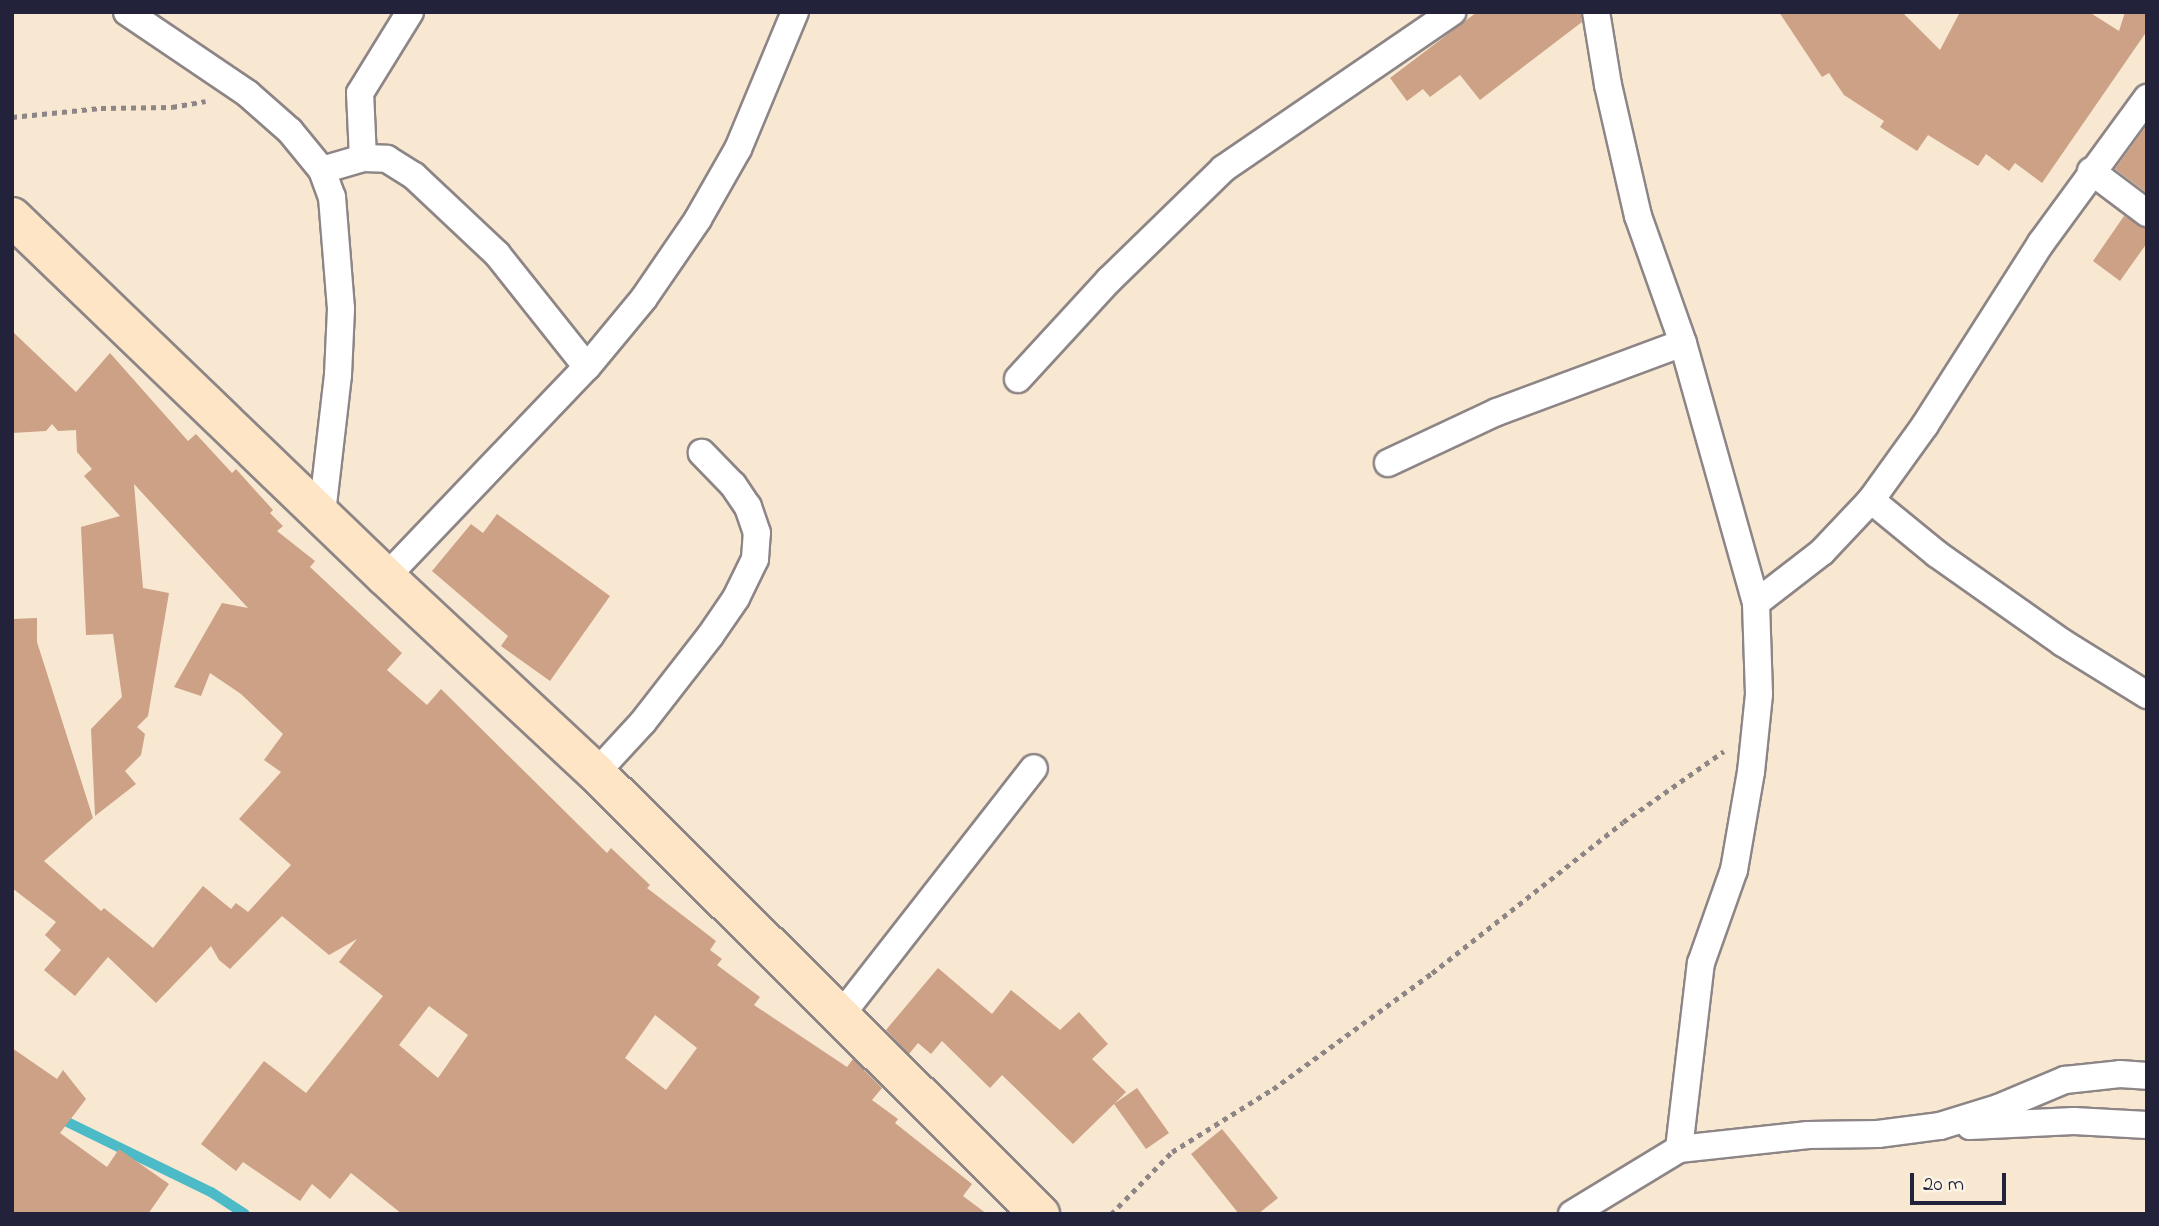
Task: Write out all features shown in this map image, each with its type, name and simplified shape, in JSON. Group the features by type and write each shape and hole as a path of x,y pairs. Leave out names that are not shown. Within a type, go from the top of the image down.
{"main road":[{"path":"12,217 386,577 596,773 1040,1214"}],"street":[{"path":"127,12 248,94 290,131 321,170 332,197 341,309 338,375 322,513"},
{"path":"363,158 360,93 410,12"},
{"path":"386,577 587,367 644,298 717,188 738,149 795,12"},
{"path":"1018,379 1109,280 1223,169 1452,12"},
{"path":"1596,12 1608,85 1638,216 1683,343 1756,603 1759,649 1751,772 1734,870 1701,963 1679,1149"},
{"path":"1756,603 1822,552 1871,500 1925,425 2041,243 2091,171 2147,98"},
{"path":"321,170 363,158 387,159 414,176 497,254 587,367"},
{"path":"2091,171 2147,213"},
{"path":"1388,463 1497,412 1683,343"},
{"path":"596,773 643,722 710,636 736,598 755,559 757,533 748,507 702,453"},
{"path":"1871,500 1968,576 2063,643 2147,695"},
{"path":"841,1015 1034,768"},
{"path":"1940,1126 1998,1108 2065,1080 2120,1074 2147,1076"},
{"path":"1572,1214 1679,1149 1808,1135 1878,1134 1940,1126 1985,1127 2074,1121 2147,1125"}],"path":[{"path":"12,117 101,108 172,107 248,94"},
{"path":"1111,1214 1148,1173 1172,1152 1273,1089 1412,988 1623,822 1755,727"}],"building":[{"path":"1477,12 1581,12 1582,22 1480,100 1460,75 1430,97 1423,89 1407,101 1390,78"},
{"path":"1779,12 1902,12 1940,50 1960,12 2089,12 2119,31 2125,12 2147,12 2147,31 2042,183 2015,163 2009,171 1986,154 1978,166 1928,135 1917,151 1880,127 1884,121 1844,95 1829,73 1822,77"},
{"path":"2147,125 2147,193 2115,169"},
{"path":"2124,216 2147,228 2147,243 2120,281 2093,261"},
{"path":"12,331 76,392 110,353 188,441 196,434 232,473 236,469 273,510 270,513 283,526 277,531 315,561 310,567 402,653 387,670 427,705 441,689 607,853 611,848 650,885 647,888 716,941 710,950 722,959 717,965 760,997 754,1005 847,1067 853,1059 882,1088 872,1100 898,1119 895,1123 972,1184 963,1196 987,1214 402,1214 351,1173 330,1199 312,1184 300,1201 243,1162 236,1171 201,1144 264,1061 306,1093 383,996 339,962 357,939 329,955 282,916 230,969 219,960 211,946 156,1003 108,957 75,996 44,970 61,950 45,935 56,922 12,888 12,619 37,618 37,642 93,818 44,861 101,911 104,908 153,948 203,886 231,909 236,903 248,912 291,865 239,819 281,772 264,760 283,734 241,694 210,673 201,696 174,687 222,603 248,608 134,484 143,588 169,593 148,716 137,727 145,734 141,755 125,771 136,784 95,816 91,729 122,697 113,634 86,635 81,527 120,516 84,476 92,469 77,452 76,430 58,431 52,424 46,431 12,433","holes":["429,1006 468,1035 438,1078 399,1045","655,1015 697,1048 666,1090 625,1058"]},
{"path":"497,514 610,596 550,681 501,646 508,636 432,571 471,524 483,533"},
{"path":"938,968 992,1014 1011,990 1060,1030 1079,1012 1108,1044 1092,1059 1126,1092 1073,1144 1002,1075 990,1088 942,1041 931,1054 918,1043 909,1054 886,1030"},
{"path":"12,1048 57,1079 63,1070 86,1099 60,1133 107,1167 119,1149 169,1184 148,1214 12,1214"},
{"path":"1137,1088 1169,1133 1146,1149 1114,1104"},
{"path":"1222,1129 1278,1198 1258,1214 1239,1214 1191,1154"}],"waterway":[{"path":"57,1117 211,1192 245,1214"}]}
